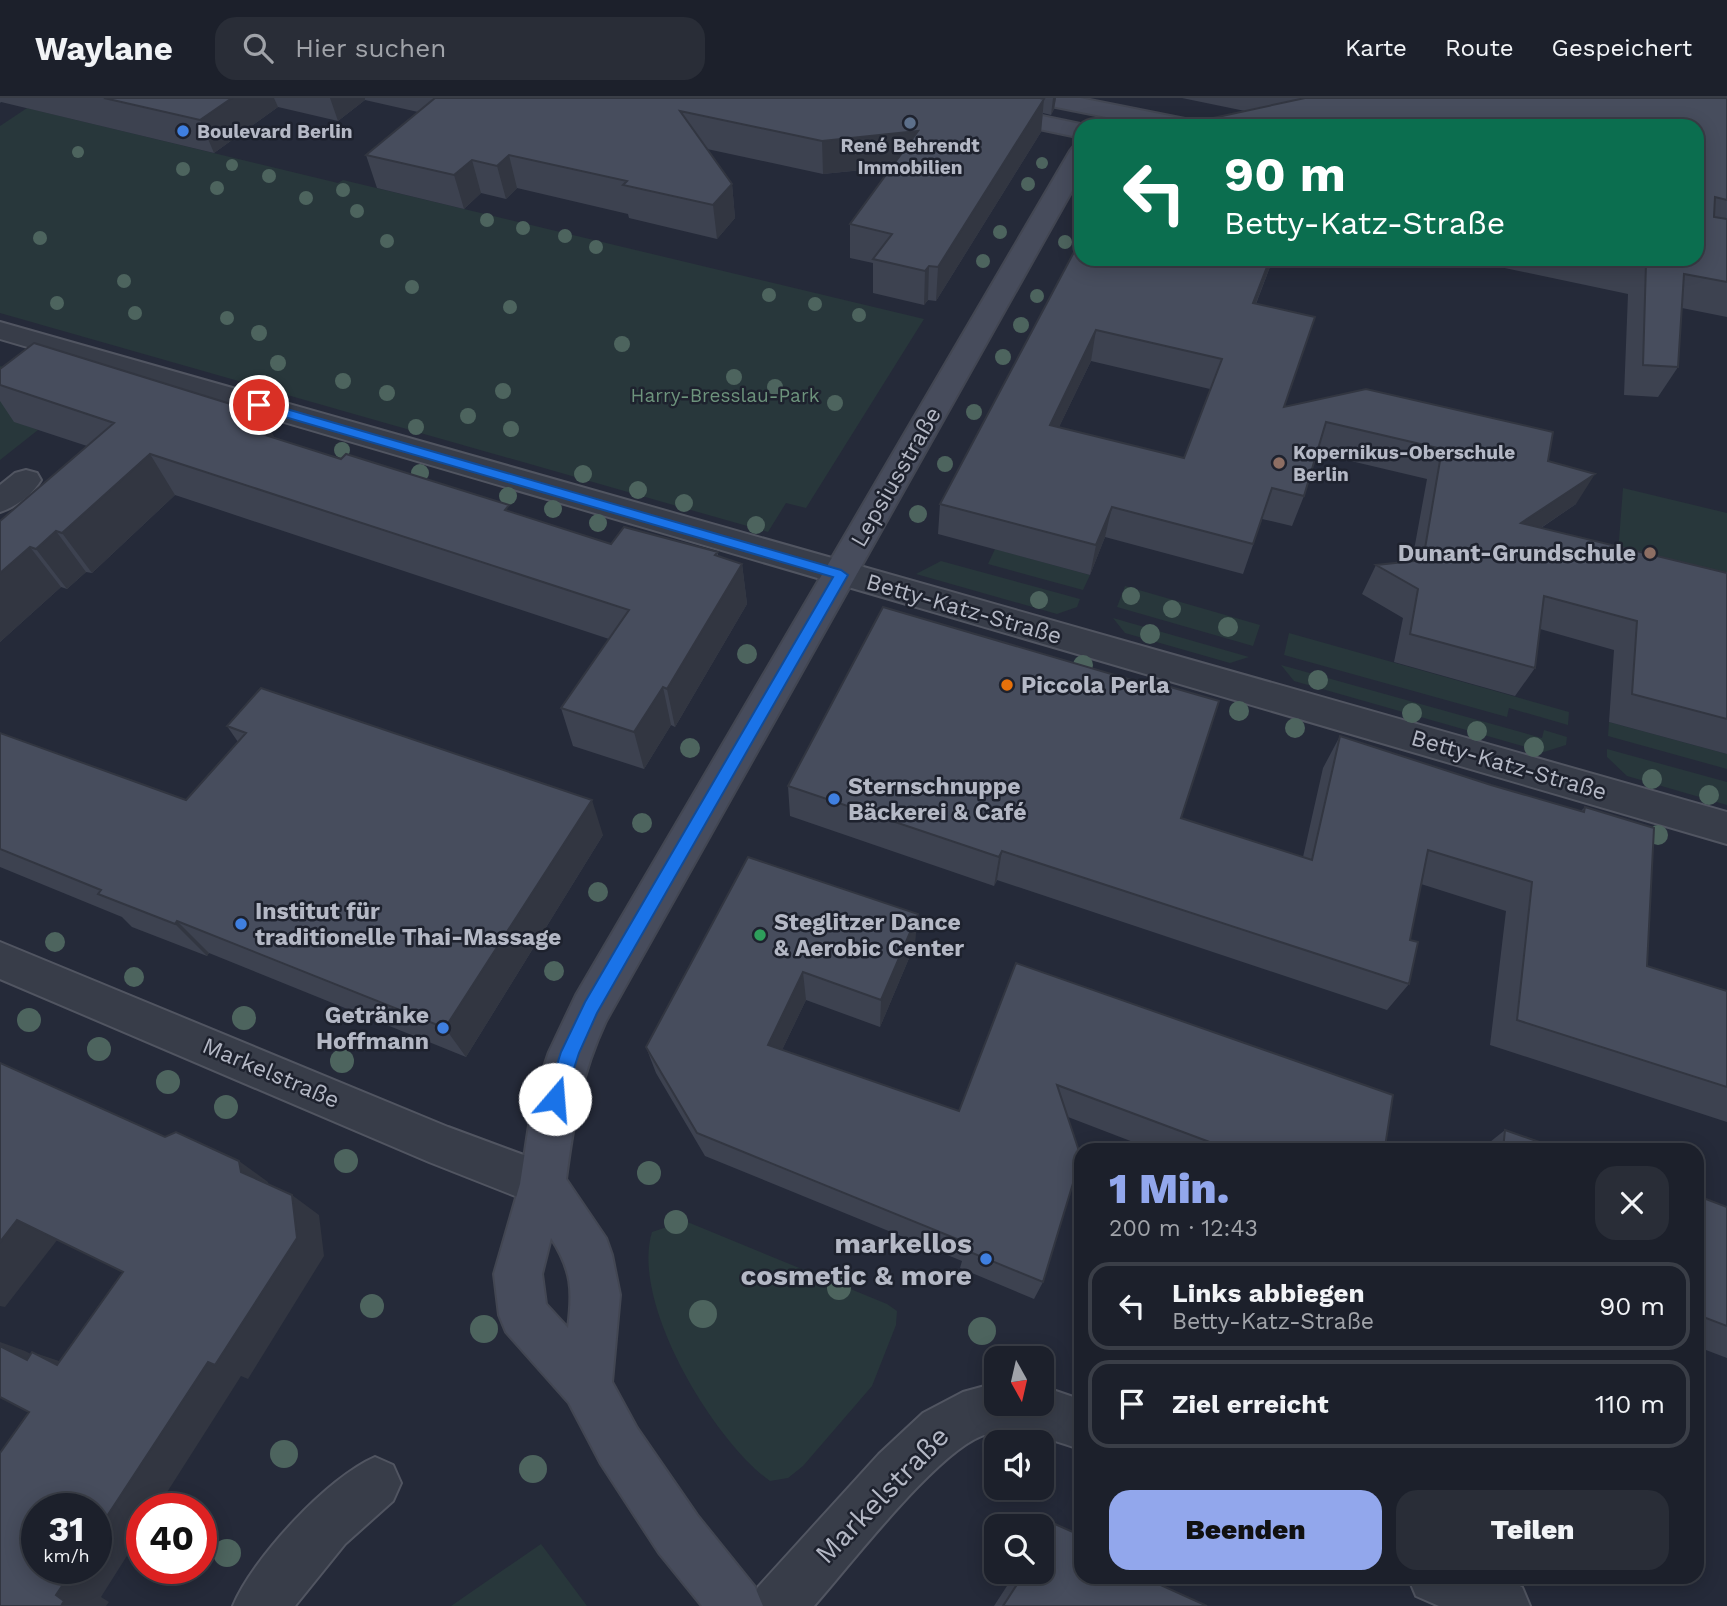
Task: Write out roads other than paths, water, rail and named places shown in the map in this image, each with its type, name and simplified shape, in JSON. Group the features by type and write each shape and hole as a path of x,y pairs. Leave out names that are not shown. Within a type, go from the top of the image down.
{"street":[{"path":"925,98 1074,129"},
{"path":"1046,98 1147,119"},
{"name":"Lepsiusstraße","path":"736,1606 678,1534 619,1446 587,1385 523,1315 518,1274 543,1184 555,1099 570,1052 591,1008 1074,165"},
{"name":"Betty-Katz-Straße","path":"0,330 841,575 1727,828"},
{"path":"0,502 26,480"},
{"name":"Markelstraße","path":"0,960 445,1147 543,1184"},
{"path":"543,1184 589,1255 596,1295 587,1385"},
{"name":"Markelstraße","path":"777,1606 919,1448 959,1418 986,1410 1017,1406 1048,1412 1074,1422"},
{"path":"260,1606 326,1525 375,1483"},
{"path":"1451,1584 1503,1606"}],"place":[{"name":"René Behrendt Immobilien","path":"910,123"},
{"name":"Boulevard Berlin","path":"183,131"},
{"name":"Kopernikus-Oberschule Berlin","path":"1279,463"},
{"name":"Dunant-Grundschule","path":"1650,553"},
{"name":"Piccola Perla","path":"1007,685"},
{"name":"Sternschnuppe Bäckerei & Café","path":"834,799"},
{"name":"Institut für traditionelle Thai-Massage","path":"241,924"},
{"name":"Steglitzer Dance & Aerobic Center","path":"760,935"},
{"name":"Getränke Hoffmann","path":"443,1028"},
{"name":"markellos cosmetic & more","path":"986,1259"}],"park label":[{"name":"Harry-Bresslau-Park","path":"725,395"}]}
